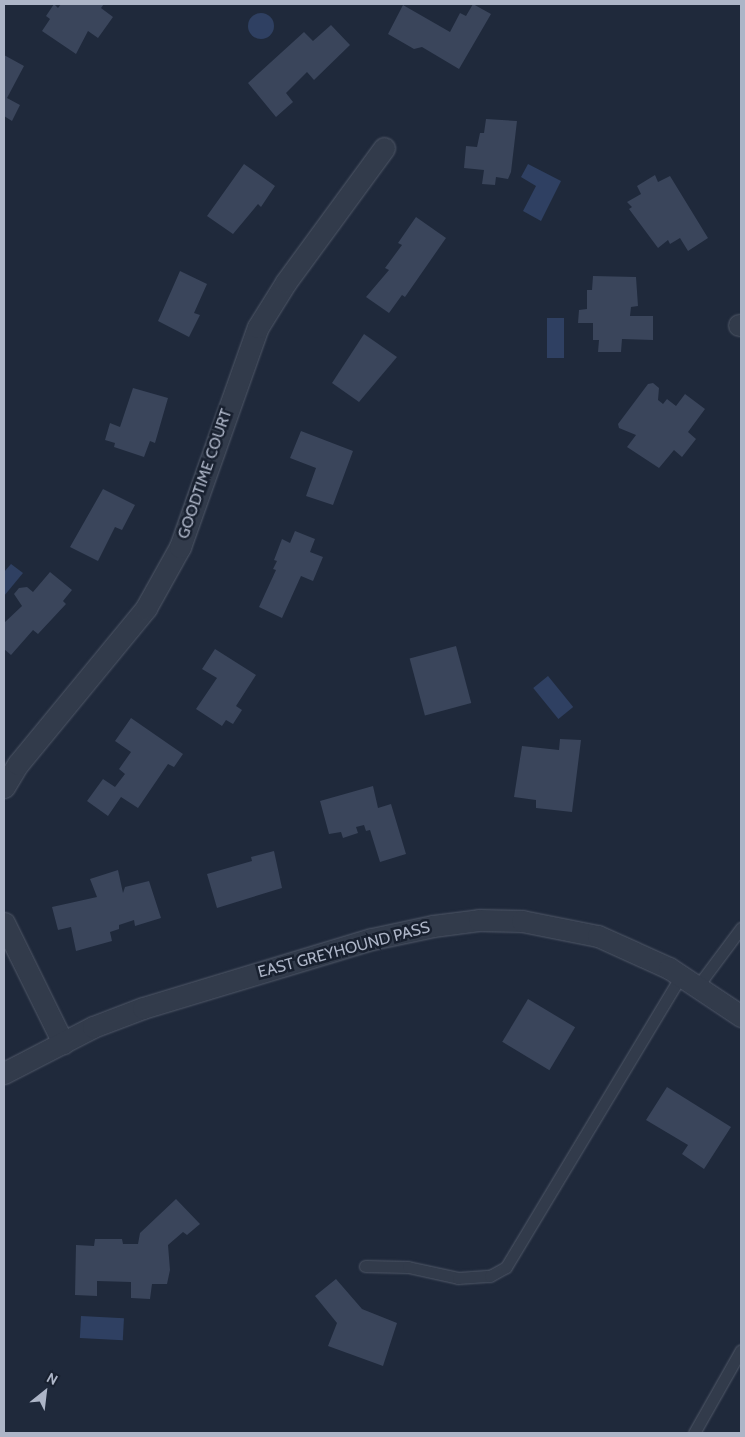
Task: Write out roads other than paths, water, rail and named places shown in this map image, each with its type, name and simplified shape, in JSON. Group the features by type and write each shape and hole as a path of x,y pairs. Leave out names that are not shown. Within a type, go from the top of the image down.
{"street":[{"name":"GOODTIME COURT","path":"4,787 18,764 146,608 180,547 258,327 384,148"},
{"name":"EAST GREYHOUND PASS","path":"4,1073 63,1042 143,1008 372,940 433,926 479,920 522,921 598,936 635,951 689,982 741,1016"},
{"path":"4,923 63,1042"}],"lane":[{"path":"365,1266 408,1267 458,1278 490,1276 506,1267 689,982 741,928"},
{"path":"694,1433 741,1350"}],"water":[{"path":"261,13 270,17 274,26 270,35 261,39 252,35 248,26 252,17"},
{"path":"528,164 561,181 541,221 523,211 536,186 521,177"},
{"path":"547,318 564,318 564,358 547,358"},
{"path":"11,564 23,573 4,596 4,572"},
{"path":"548,676 573,707 558,719 533,688"},
{"path":"81,1316 124,1318 123,1340 80,1338"}]}
